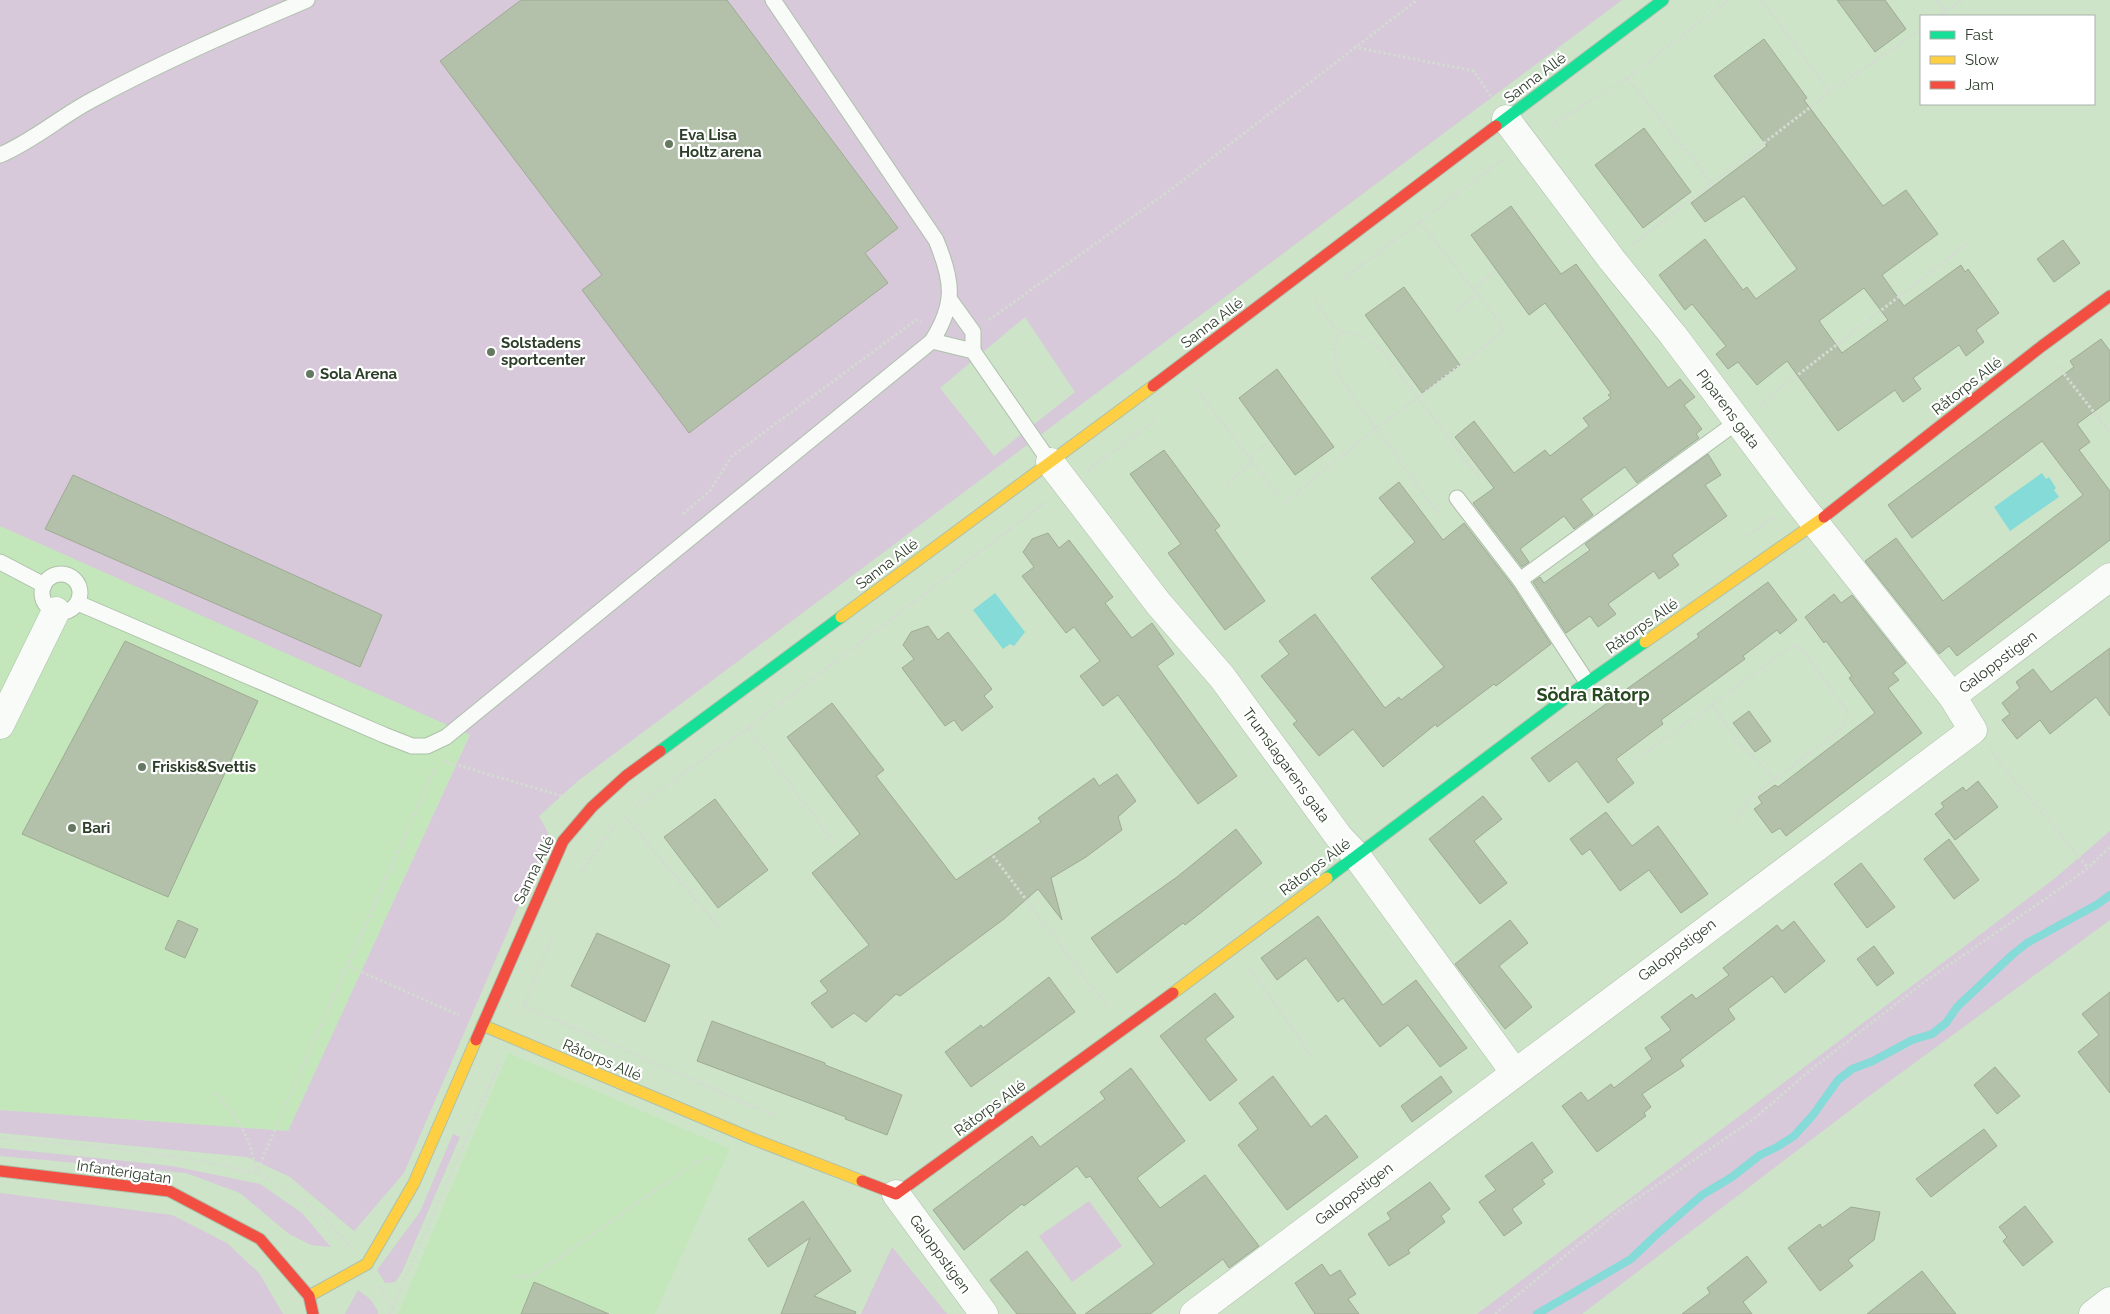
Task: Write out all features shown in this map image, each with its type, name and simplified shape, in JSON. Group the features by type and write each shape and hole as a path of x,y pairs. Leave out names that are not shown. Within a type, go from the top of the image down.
{"street":[{"name":"Sanna Allé","path":"309,1296 367,1264 414,1183 564,841 592,807 626,776 1206,347 1663,0"},
{"name":"Piparens gata","path":"1506,119 1612,260 1673,335 1737,422 1952,696"},
{"name":"Råtorps Allé","path":"482,1025 753,1139 896,1194 1125,1029 1587,682 1817,523 2042,346 2110,296"},
{"name":"Trumslagarens gata","path":"1050,462 1158,603 1222,677 1339,837 1356,855 1515,1073"},
{"name":"Galoppstigen","path":"1194,1314 1973,730 1952,696 2110,577"},
{"path":"0,725 67,607"},
{"name":"Infanterigatan","path":"0,1171 169,1192 260,1239 309,1296 313,1314"},
{"name":"Galoppstigen","path":"896,1194 984,1314"},
{"path":"2093,1314 2110,1301"}],"lane":[{"path":"0,154 17,148 90,101 184,53 307,0"},
{"path":"67,607 80,597 78,584 70,576 58,574 44,585 43,598 46,604 67,607 412,746 427,746 446,737 932,341 939,330 950,300 947,267 936,240 773,0"},
{"path":"950,300 973,332 973,351 1050,462"},
{"path":"932,341 973,351"},
{"path":"1520,580 1737,422"},
{"path":"1457,498 1520,580 1587,682"},
{"path":"0,562 44,585"}],"path":[{"path":"973,332 1173,188 1417,0"},
{"path":"1337,284 1523,144 1627,78 1728,0"},
{"path":"1762,0 1830,92"},
{"path":"1937,0 1946,12"},
{"path":"1941,15 1963,0"},
{"path":"1612,260 1830,92 1920,30"},
{"path":"1354,47 1474,71 1506,119"},
{"path":"1627,78 1712,183"},
{"path":"1284,503 1375,429 1504,331 1499,321 1478,294 1419,222"},
{"path":"1737,422 1968,243"},
{"path":"1473,289 1495,272"},
{"path":"1456,310 1478,294"},
{"path":"1322,295 1314,300 1339,334"},
{"path":"1339,334 1351,333 1375,344 1384,353 1481,480"},
{"path":"1339,334 1334,346 1337,372 1375,429 1438,513"},
{"path":"2042,346 2110,433"},
{"path":"1190,394 1198,388 1277,494"},
{"path":"575,880 623,815 748,728 1159,417"},
{"path":"1250,458 1267,443"},
{"path":"1228,484 1253,462"},
{"path":"1635,761 1790,646 1802,649 1847,711 1843,727 1750,798 1735,822"},
{"path":"1712,704 1738,742 1775,779"},
{"path":"748,728 834,842"},
{"path":"1973,730 2088,868"},
{"path":"216,1093 228,1106 244,1132 252,1149 256,1173 439,760 555,793 592,807"},
{"path":"623,815 720,927"},
{"path":"1495,1314 1619,1211 1754,1118 1808,1072 1927,980 2088,868 2110,847"},
{"path":"987,848 1125,1029"},
{"path":"392,1308 511,1037 553,934"},
{"path":"1235,946 1313,1060"},
{"path":"348,966 482,1025"},
{"path":"515,1276 528,1277 537,1273 695,1163 714,1156"}],"shaded area":[{"name":"Solstadens sportcenter","path":"0,0 1622,0 579,780 539,816 549,835 404,1173 354,1231 290,1177 247,1157 0,1133 0,1110 288,1131 470,735 0,526","holes":["1025,317 1075,392 994,456 940,388"]},
{"path":"0,526 470,734 288,1131 0,1110"},
{"path":"2110,831 2110,920 1861,1102 1582,1314 1477,1314 2054,879"},
{"path":"508,1053 730,1149 655,1314 398,1314"},
{"path":"453,1134 460,1137 402,1272 395,1282 385,1283 377,1270 420,1212"},
{"path":"0,1148 172,1166 260,1184 302,1213 331,1247 311,1245 289,1234 240,1193 186,1173 0,1156"},
{"path":"0,1193 172,1215 227,1243 259,1273 283,1314 0,1314"},
{"path":"1089,1201 1122,1246 1072,1282 1039,1236"},
{"path":"892,1247 947,1314 861,1314"},
{"path":"358,1290 370,1299 378,1314 345,1314"}],"water":[{"path":"2042,473 2046,479 2049,477 2059,497 2010,531 1994,507"},
{"path":"995,593 1025,632 1014,646 1010,644 1003,649 973,610"}],"building":[{"name":"Eva Lisa Holtz arena","path":"521,0 727,0 898,228 865,253 888,283 689,433 582,290 602,275 440,61"},
{"path":"1837,0 1885,0 1906,29 1875,52"},
{"path":"1764,39 1807,98 1804,100 1883,206 1906,190 1938,234 1882,275 1904,306 1961,265 1965,272 1968,269 1999,313 1976,330 1984,342 1966,356 1959,345 1913,378 1921,389 1903,402 1895,390 1838,431 1787,361 1757,385 1738,362 1728,369 1716,354 1726,346 1692,304 1685,310 1659,275 1705,239 1743,290 1747,287 1756,299 1797,269 1744,196 1705,222 1691,203 1767,146 1714,76","holes":["1864,288 1888,320 1842,353 1819,321"]},
{"path":"1644,128 1691,192 1643,228 1595,165"},
{"path":"1511,206 1561,274 1576,264 1668,388 1680,379 1695,397 1684,405 1702,429 1696,434 1699,438 1637,483 1625,467 1581,499 1593,515 1574,529 1564,516 1520,549 1529,562 1522,567 1473,503 1494,488 1455,437 1474,421 1514,473 1545,450 1550,456 1589,426 1583,418 1611,398 1608,395 1611,393 1545,303 1529,315 1471,235"},
{"path":"2063,240 2080,263 2054,282 2037,259"},
{"path":"1404,287 1460,365 1422,393 1365,315"},
{"path":"2101,339 2110,351 2110,400 2077,424 2090,442 2079,450 2110,491 2110,540 1957,656 1949,646 1939,654 1865,561 1896,538 1943,601 2083,495 2042,441 1912,538 1888,505 2074,367 2070,361"},
{"path":"1277,369 1334,447 1295,475 1239,398"},
{"path":"1164,450 1220,526 1215,530 1265,601 1225,630 1168,553 1181,544 1130,474"},
{"path":"1708,454 1721,475 1705,485 1727,516 1672,555 1679,565 1659,579 1654,571 1608,604 1616,614 1598,627 1590,616 1566,633 1533,582 1540,577 1544,583 1590,550 1585,544"},
{"path":"73,475 382,615 360,667 45,529"},
{"path":"1399,482 1443,540 1464,523 1512,585 1551,644 1496,686 1494,684 1437,727 1436,724 1383,767 1353,729 1319,756 1293,724 1297,721 1261,676 1289,654 1279,641 1315,614 1385,708 1399,697 1401,700 1444,667 1371,578 1415,542 1379,498"},
{"path":"1048,533 1059,548 1069,540 1113,597 1105,603 1132,638 1152,623 1174,654 1157,666 1237,776 1198,804 1118,695 1103,706 1080,676 1100,661 1074,627 1066,633 1022,576 1034,567 1023,552 1032,539"},
{"path":"1768,582 1797,620 1780,634 1777,630 1743,656 1745,659 1661,720 1663,724 1616,759 1634,783 1608,803 1577,761 1549,782 1531,758 1699,637 1697,634"},
{"path":"1834,594 1841,603 1852,595 1906,663 1893,673 1899,680 1888,688 1922,733 1786,836 1780,828 1772,833 1754,809 1762,803 1758,797 1775,785 1778,787 1875,713 1849,678 1852,676 1805,617"},
{"path":"928,626 938,640 948,632 992,689 984,696 993,707 962,731 954,720 945,726 902,668 914,659 903,645 911,632"},
{"name":"Friskis&Svettis","path":"125,641 258,701 168,897 22,834"},
{"path":"2110,648 2110,716 2096,697 2050,734 2040,720 2017,739 2002,720 2010,714 2002,703 2020,688 2016,682 2033,669 2051,692"},
{"path":"832,703 884,770 876,776 956,880 1041,822 1038,818 1094,778 1099,786 1117,774 1136,801 1118,817 1122,830 1086,857 1051,878 1062,920 1038,889 1004,919 934,971 900,996 896,994 866,1022 854,1013 832,1028 811,1003 828,991 820,981 869,945 812,873 860,834 787,737"},
{"path":"1749,711 1771,741 1755,752 1733,723"},
{"path":"1978,781 1998,807 1955,840 1935,814 1944,807 1941,803 1963,787 1966,791"},
{"path":"1483,796 1502,819 1474,841 1507,883 1480,904 1429,839"},
{"path":"715,799 768,870 718,908 664,837"},
{"path":"1606,812 1632,846 1658,826 1708,894 1681,913 1649,870 1620,891 1590,849 1582,855 1570,839"},
{"path":"1236,829 1262,863 1185,925 1183,923 1117,973 1091,938 1177,877"},
{"path":"1949,839 1979,880 1954,899 1924,859"},
{"path":"1861,863 1895,907 1867,928 1834,884"},
{"path":"1318,916 1383,1005 1416,980 1467,1048 1440,1067 1408,1025 1380,1047 1343,998 1338,1002 1306,958 1277,980 1261,958"},
{"path":"178,920 198,929 185,958 165,949"},
{"path":"1510,920 1528,943 1499,966 1532,1007 1505,1029 1455,964"},
{"path":"1794,921 1825,961 1785,993 1772,976 1728,1009 1735,1019 1680,1060 1684,1066 1642,1094 1651,1107 1644,1113 1646,1116 1597,1152 1562,1106 1581,1092 1588,1101 1611,1084 1614,1088 1652,1059 1645,1048 1671,1030 1661,1017 1692,994 1696,999 1729,975 1723,968 1777,925 1782,931"},
{"path":"597,933 670,965 645,1022 571,986"},
{"path":"1874,946 1894,973 1877,986 1857,959"},
{"path":"1049,977 1075,1012 971,1087 945,1052 981,1025 983,1028"},
{"path":"2110,992 2110,1093 2078,1052 2099,1035 2082,1014"},
{"path":"1215,993 1234,1017 1205,1039 1237,1080 1210,1101 1160,1036"},
{"path":"712,1021 825,1063 825,1065 902,1095 887,1135 845,1119 846,1117 697,1061"},
{"path":"1995,1067 2020,1096 1997,1114 1974,1085"},
{"path":"1131,1068 1185,1141 1137,1178 1160,1208 1205,1175 1259,1246 1229,1268 1223,1259 1150,1314 1085,1314 1154,1264 1090,1176 1086,1178 1077,1166 1024,1206 1022,1204 964,1250 933,1210 1032,1136 1040,1147 1105,1099 1100,1092"},
{"path":"1273,1076 1311,1127 1326,1115 1358,1157 1287,1210 1238,1145 1258,1129 1239,1103"},
{"path":"1441,1076 1452,1092 1412,1122 1401,1106"},
{"path":"1984,1129 1997,1146 1931,1197 1916,1179"},
{"path":"1532,1142 1553,1172 1542,1180 1545,1184 1512,1209 1522,1223 1504,1236 1479,1202 1496,1190 1485,1176"},
{"path":"1430,1182 1450,1209 1441,1216 1445,1222 1408,1250 1410,1253 1389,1266 1368,1234 1391,1219 1387,1213"},
{"path":"803,1201 851,1271 814,1296 856,1312 855,1314 781,1314 810,1238 768,1267 748,1239"},
{"path":"2025,1206 2053,1242 2023,1266 2003,1241 2007,1237 1999,1227"},
{"path":"1851,1207 1880,1212 1874,1240 1848,1260 1853,1266 1820,1291 1788,1248 1820,1224 1822,1228"},
{"path":"1027,1251 1076,1314 1017,1314 990,1280"},
{"path":"1747,1256 1767,1282 1743,1302 1752,1314 1682,1314 1710,1293 1707,1288"},
{"path":"1322,1264 1330,1276 1340,1270 1356,1294 1348,1299 1359,1314 1315,1314 1295,1283"},
{"path":"1922,1271 1956,1314 1867,1314"},
{"path":"534,1282 609,1314 521,1314"}],"waterway":[{"path":"1537,1314 1631,1259 1702,1195 1732,1177 1760,1155 1794,1136 1813,1115 1838,1080 1852,1069 1873,1061 1912,1040 1932,1034 1946,1023 1957,1007 2027,943 2098,904 2110,895"}],"traffic: fast":[{"path":"1496,126 1663,0"},
{"path":"660,751 841,617"},
{"path":"1327,878 1579,688 1645,642"}],"traffic: slow":[{"path":"841,617 1153,386"},
{"path":"1645,642 1824,517"},
{"path":"1173,993 1327,878"},
{"path":"482,1025 753,1139 862,1181"},
{"path":"309,1296 367,1264 414,1183 476,1040"}],"traffic: jam":[{"path":"1153,386 1496,126"},
{"path":"1824,517 2042,346 2110,296"},
{"path":"476,1040 563,841 592,807 626,776 660,751"},
{"path":"862,1181 896,1194 1173,993"},
{"path":"0,1171 169,1191 260,1239 309,1296 313,1314"}],"place":[{"name":"Eva Lisa Holtz arena","path":"669,144"},
{"name":"Solstadens sportcenter","path":"491,352"},
{"name":"Sola Arena","path":"310,374"},
{"name":"Friskis&Svettis","path":"142,767"},
{"name":"Bari","path":"72,828"}],"district":[{"name":"Södra Råtorp","path":"1593,694"}]}
